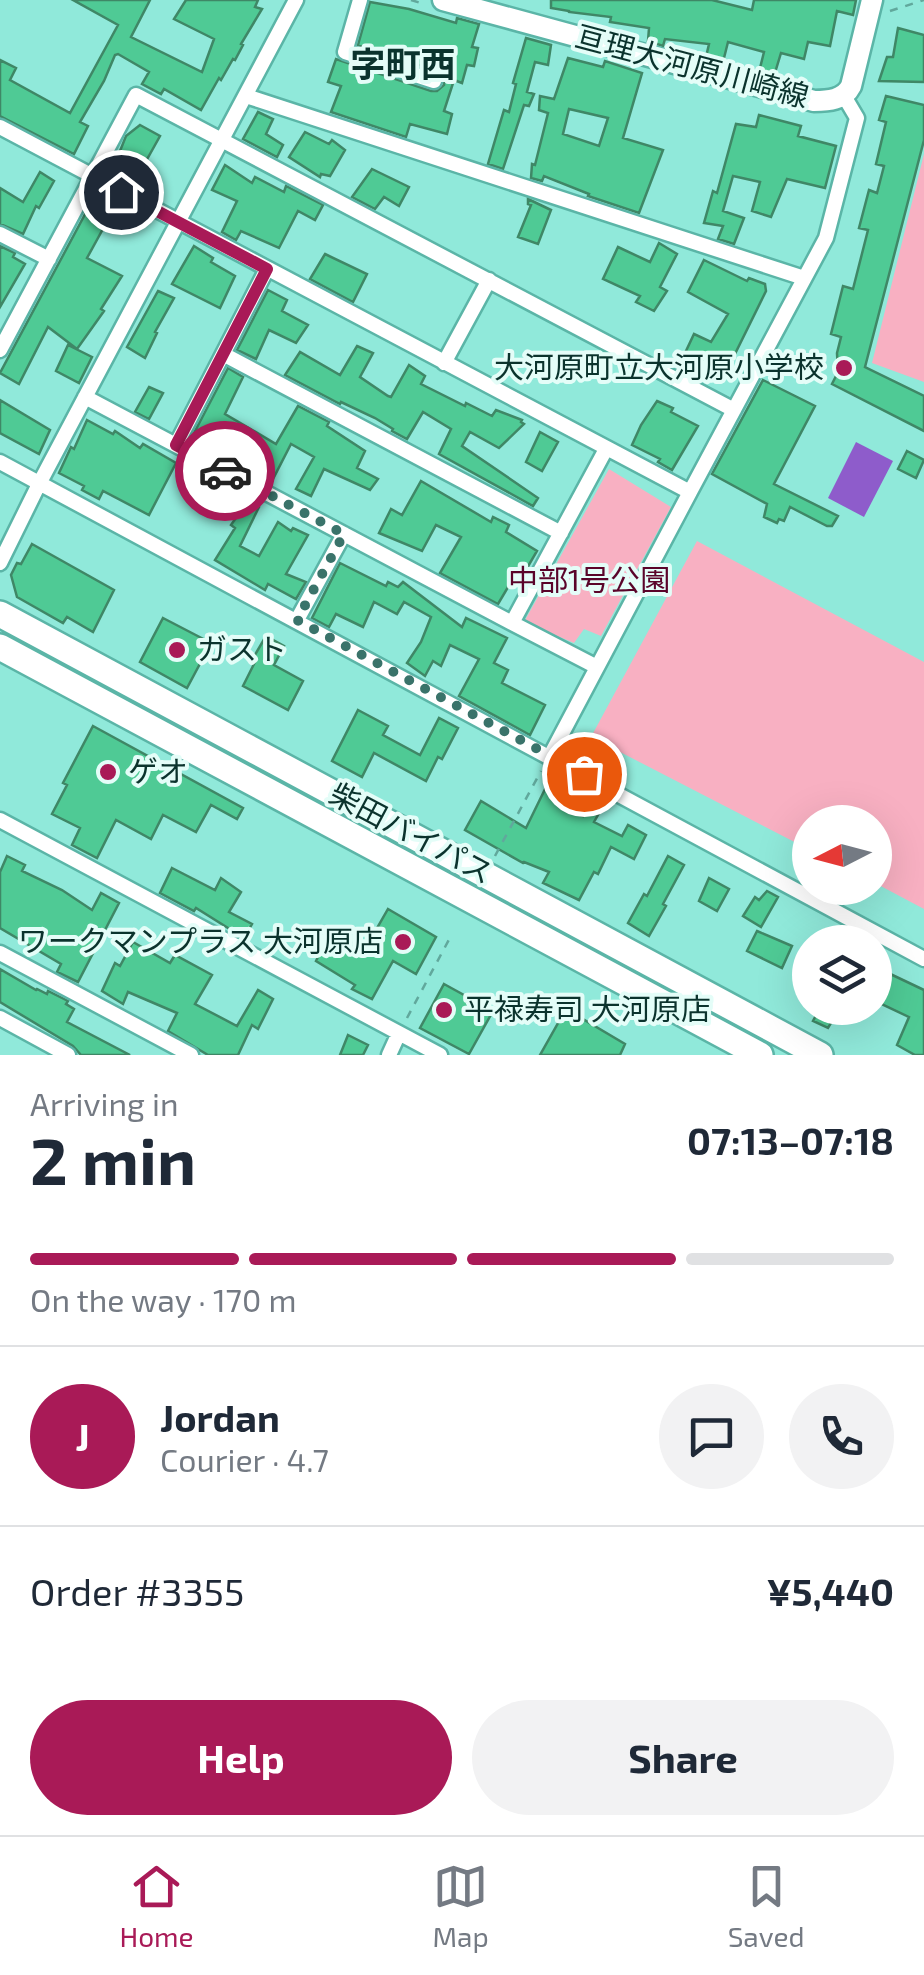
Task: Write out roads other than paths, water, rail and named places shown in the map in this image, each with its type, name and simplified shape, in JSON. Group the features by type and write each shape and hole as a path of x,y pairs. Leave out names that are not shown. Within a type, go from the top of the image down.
{"highway":[{"name":"柴田バイパス","path":"0,614 820,1055"},
{"name":"柴田バイパス","path":"0,647 760,1055"}],"street":[{"path":"0,564 296,0"},
{"path":"360,0 345,52 434,81"},
{"name":"亘理大河原川崎線","path":"443,0 511,10 814,101 844,96 851,86 872,0"},
{"path":"0,349 136,95 734,410"},
{"path":"246,96 804,278"},
{"path":"550,756 826,238 858,118 844,96"},
{"path":"0,127 690,492"},
{"path":"0,234 48,259"},
{"path":"176,445 267,269"},
{"path":"444,363 490,280"},
{"path":"223,354 561,534"},
{"path":"85,397 596,668"},
{"path":"512,623 606,449"},
{"path":"0,462 924,959"},
{"path":"297,620 344,534"},
{"path":"0,820 440,1055"},
{"path":"0,953 191,1055"},
{"path":"0,1018 68,1055"},
{"path":"389,1055 400,1033"}],"place":[{"name":"大河原町立大河原小学校","path":"844,368"},
{"name":"ガスト","path":"177,650"},
{"name":"ゲオ","path":"108,772"},
{"name":"ワークマンプラス 大河原店","path":"403,942"},
{"name":"平禄寿司 大河原店","path":"444,1010"}],"district":[{"name":"字町西","path":"403,65"}],"park label":[{"name":"中部1号公園","path":"589,581"}]}
